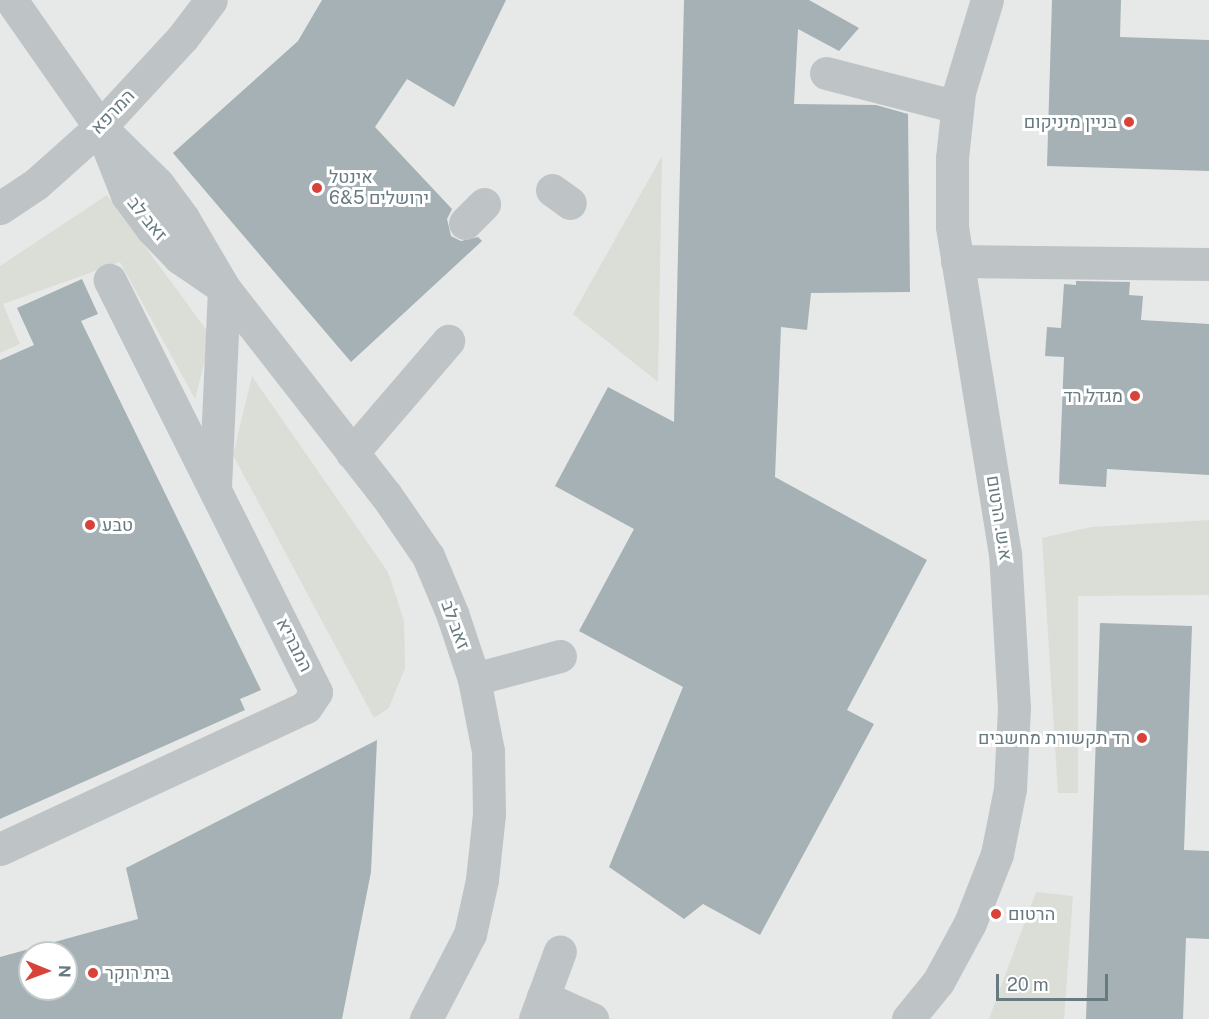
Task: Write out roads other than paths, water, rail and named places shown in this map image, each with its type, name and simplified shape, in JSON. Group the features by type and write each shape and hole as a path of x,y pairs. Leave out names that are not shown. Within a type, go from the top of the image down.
{"street":[{"name":"זאב לב","path":"11,0 100,127 127,195 152,229 180,258 224,288 352,453 428,556 474,679 488,751 489,814 482,880 470,934 426,1019"},
{"name":"המרפא","path":"0,208 36,184 100,127 183,37 211,0"},
{"name":"א.ש. הרטום","path":"908,1019 938,982 970,923 997,854 1010,789 1013,685 1005,554 957,261 952,158 957,107 978,21 987,0"},
{"path":"826,73 957,107"},
{"path":"957,261 1209,264"},
{"name":"המבריא","path":"0,849 306,707 314,697 315,686 110,280"},
{"path":"215,489 224,288"},
{"path":"352,453 448,340"},
{"path":"474,679 560,656"},
{"path":"560,951 539,1008 592,1019"}],"place":[{"name":"בניין מיניקום","path":"1129,122"},
{"name":"אינטל ירושלים 5&6","path":"317,188"},
{"name":"מגדל רד","path":"1135,396"},
{"name":"טבע","path":"90,525"},
{"name":"רד תקשורת מחשבים","path":"1142,738"},
{"name":"הרטום","path":"996,914"},
{"name":"בית רוקר","path":"93,973"}]}
